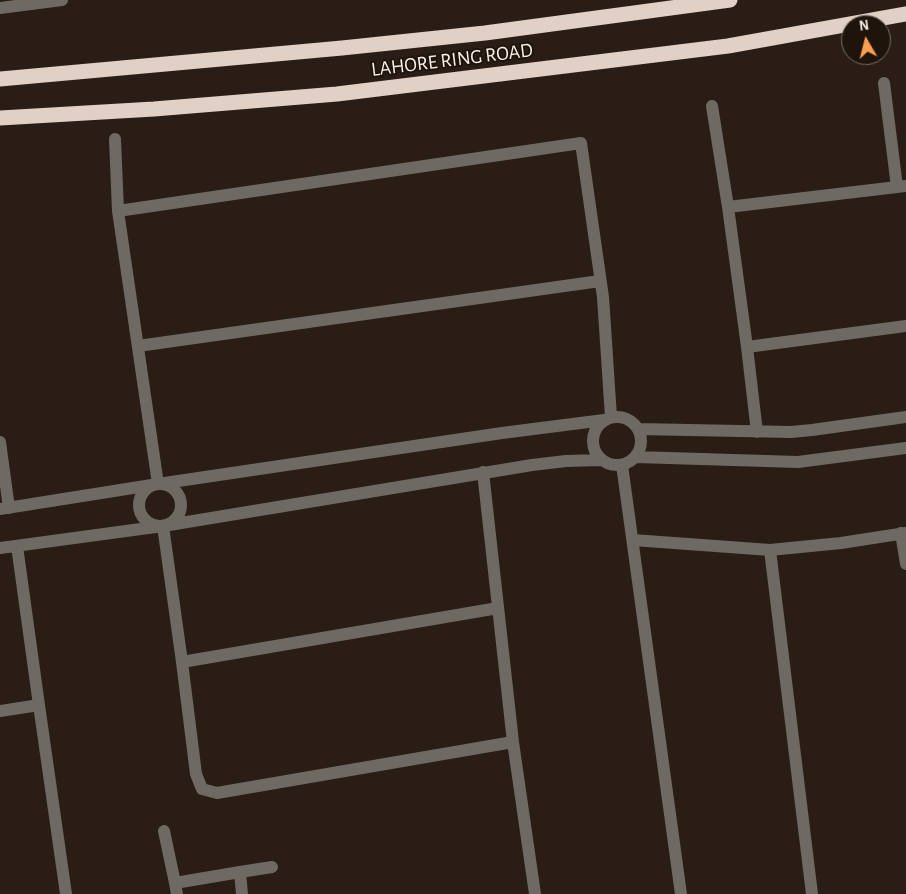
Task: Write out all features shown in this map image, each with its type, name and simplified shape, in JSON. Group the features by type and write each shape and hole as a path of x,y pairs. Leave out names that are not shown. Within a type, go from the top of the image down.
{"highway":[{"name":"LAHORE RING ROAD","path":"0,79 485,33 730,0"},
{"name":"LAHORE RING ROAD","path":"0,118 154,109 337,94 728,46 906,14"}],"street":[{"path":"0,8 62,0"},
{"path":"728,207 901,187 884,83"},
{"path":"712,106 728,207 757,432"},
{"path":"115,139 118,211 158,484"},
{"path":"118,211 581,142 605,326 608,419"},
{"path":"138,346 600,280"},
{"path":"747,347 906,326"},
{"path":"0,442 4,509 158,484 619,417 633,422 641,435 640,451 630,462 615,466 607,464 596,454 592,439 594,432 598,425 608,419"},
{"path":"638,428 791,432 906,417"},
{"path":"636,457 798,462 906,448"},
{"path":"0,548 163,526 483,472 566,461 601,460"},
{"path":"622,465 681,894"},
{"path":"483,472 513,742 535,894"},
{"path":"158,484 174,489 181,503 177,518 171,524 163,526 156,526 144,520 138,508 141,494 152,485 158,484"},
{"path":"163,526 196,774 202,789 217,793 513,742"},
{"path":"633,540 770,550 841,543 904,533 906,564"},
{"path":"17,546 66,894"},
{"path":"770,550 812,894"},
{"path":"182,662 498,608"},
{"path":"0,712 39,705"},
{"path":"164,831 176,889 240,872 272,867"},
{"path":"240,872 242,894"}]}
